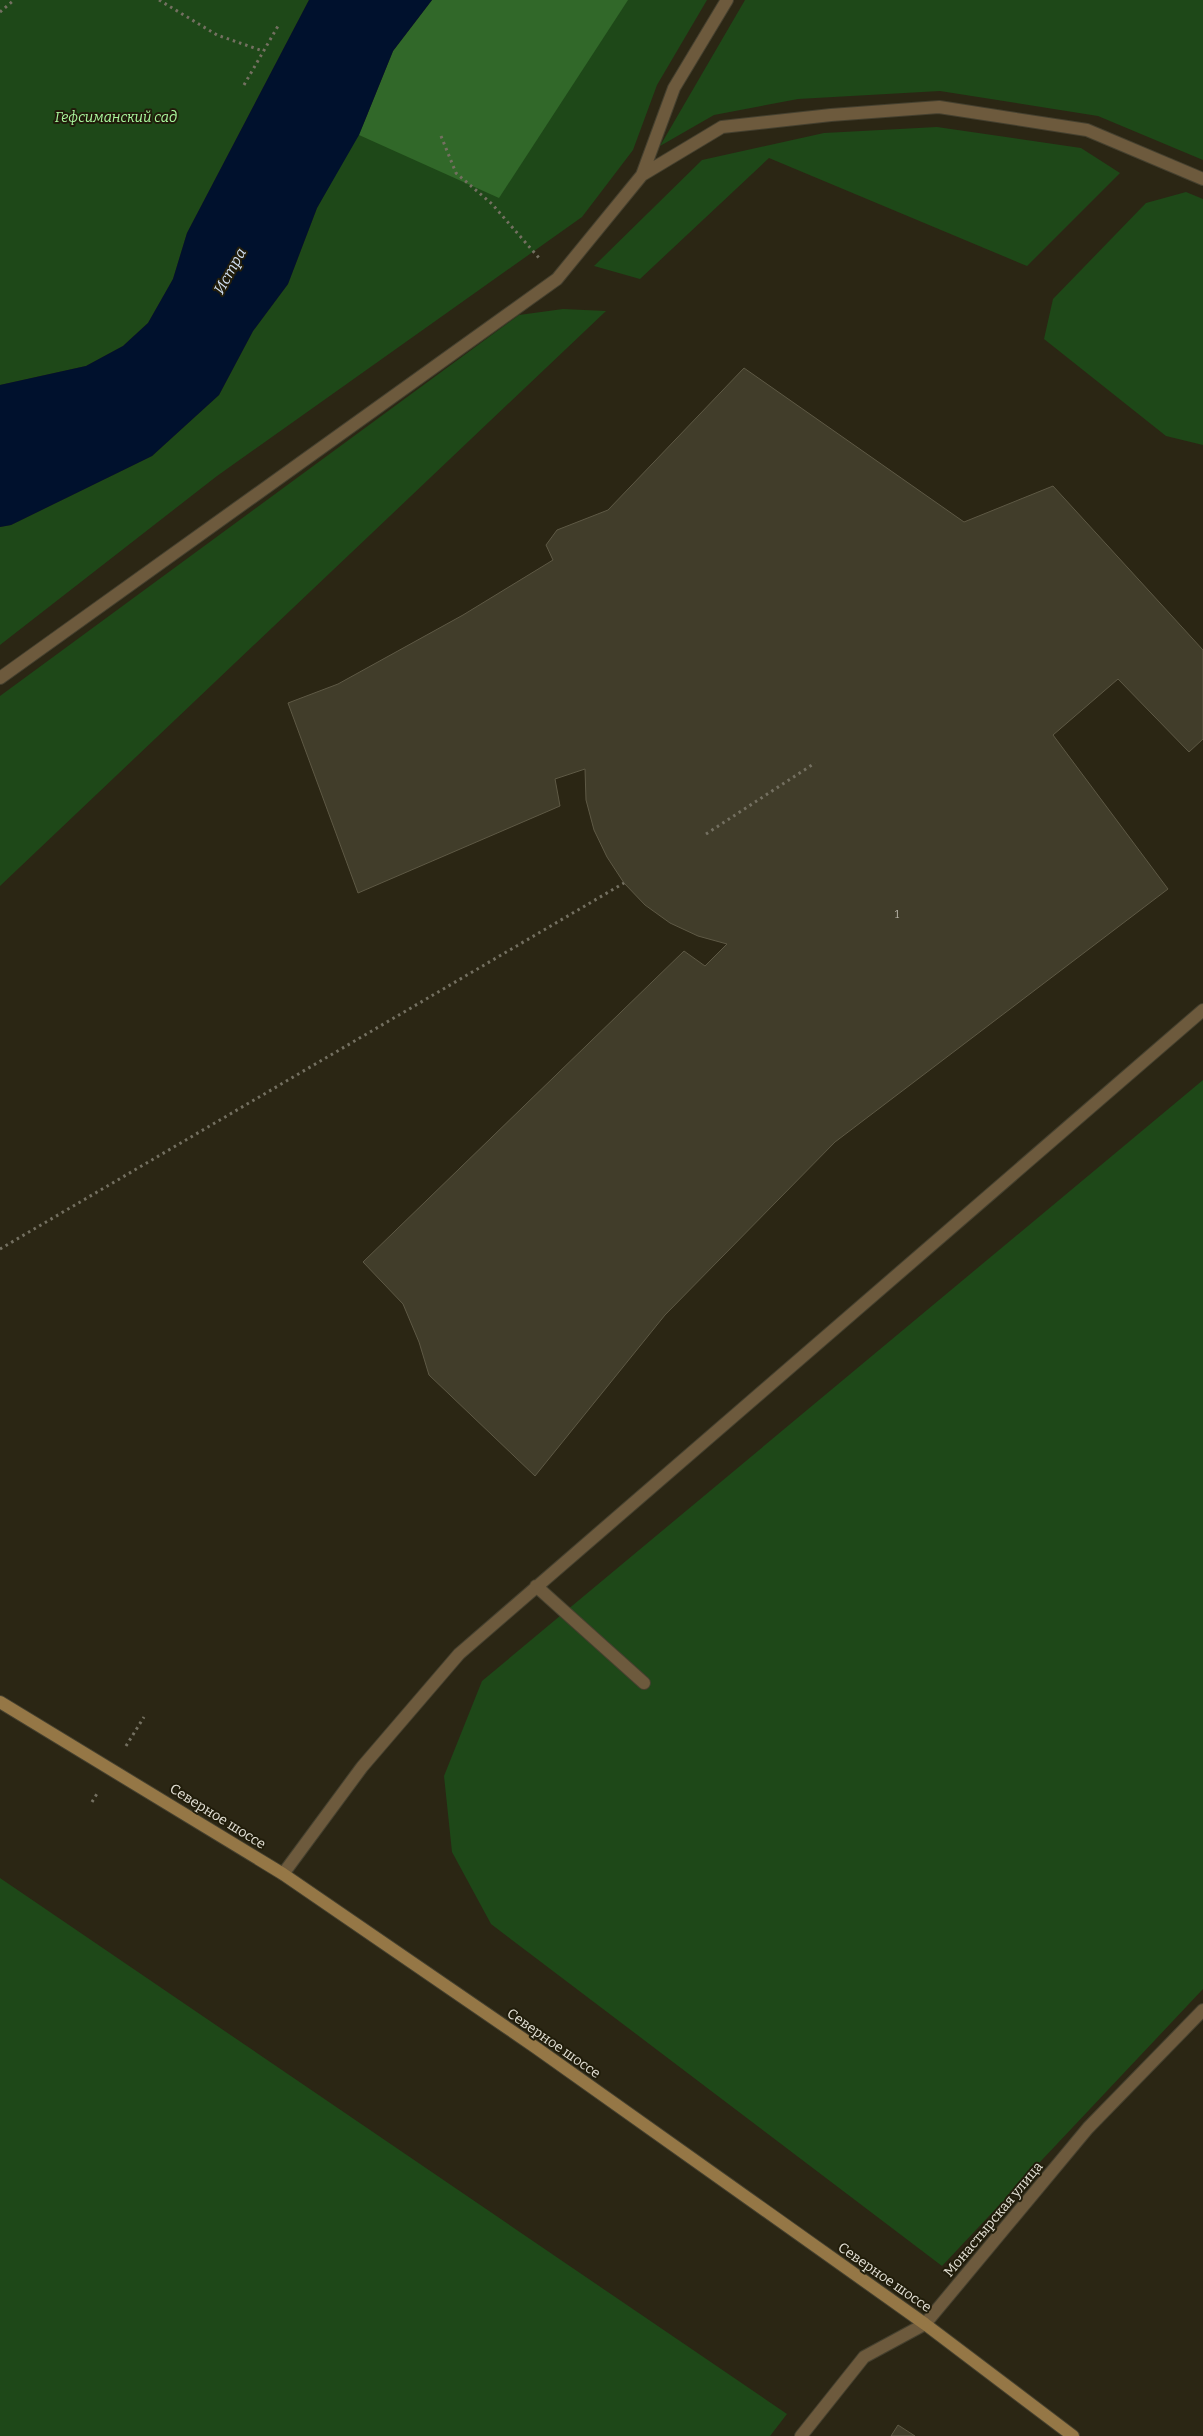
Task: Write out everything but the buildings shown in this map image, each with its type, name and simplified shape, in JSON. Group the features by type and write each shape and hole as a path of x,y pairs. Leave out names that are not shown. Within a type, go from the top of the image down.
{"main road":[{"name":"Северное шоссе","path":"0,1702 283,1874 535,2047 926,2324 1073,2436"}],"street":[{"path":"0,678 557,279 642,175 674,88 727,0"},
{"path":"642,175 722,127 831,115 939,107 1087,130 1203,179"},
{"path":"283,1874 362,1767 459,1654 1203,1010"},
{"path":"536,1586 644,1683"},
{"name":"Монастырская улица","path":"801,2436 864,2357 926,2324 1088,2128 1203,2010"}],"path":[{"path":"0,12 14,0"},
{"path":"159,0 217,35 263,51"},
{"path":"244,85 278,26"},
{"path":"441,136 456,172 492,204 557,279"},
{"path":"706,834 815,763"},
{"path":"0,1249 624,883"}],"green space":[{"name":"Гефсиманский сад","path":"0,0 309,0 187,233 173,279 148,323 123,346 86,366 0,385"},
{"path":"432,0 707,0 657,85 633,150 582,217 217,476 0,645 0,527 11,525 152,456 219,395 253,331 288,284 317,208"},
{"path":"432,0 628,0 499,198 359,135 393,51"},
{"path":"745,0 1203,0 1203,160 1098,116 940,91 798,99 714,115 660,146"},
{"path":"937,127 1081,148 1120,173 1027,266 769,158 640,279 594,266 702,160 824,133"},
{"path":"1186,192 1203,199 1203,445 1166,436 1044,339 1053,299 1146,203"},
{"path":"563,309 606,311 0,886 0,696 519,315"},
{"path":"1203,1080 1203,1989 942,2266 491,1924 452,1852 444,1776 482,1681"},
{"path":"0,1878 787,2414 770,2436 0,2436"}],"water":[{"name":"Истра","path":"309,0 432,0 393,51 359,135 317,208 288,284 253,331 219,395 152,456 11,525 0,527 0,385 86,366 123,346 148,323 173,279 187,233"}]}
